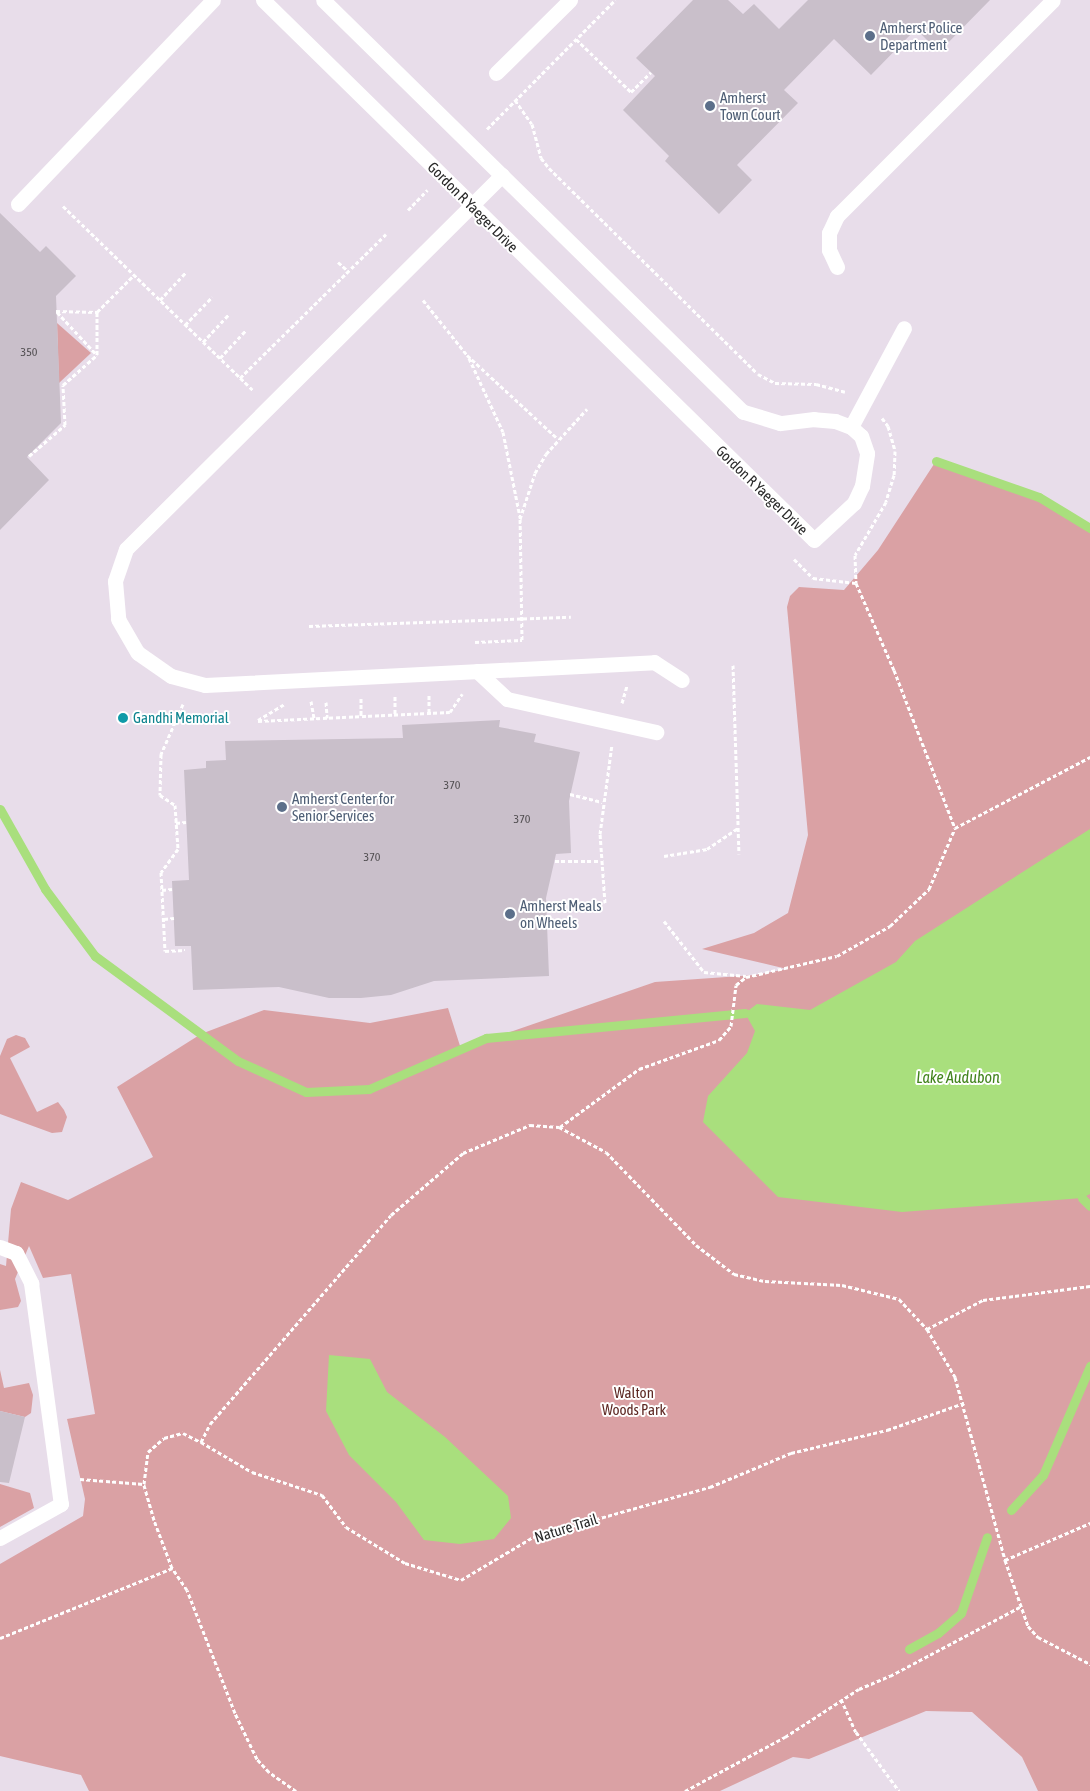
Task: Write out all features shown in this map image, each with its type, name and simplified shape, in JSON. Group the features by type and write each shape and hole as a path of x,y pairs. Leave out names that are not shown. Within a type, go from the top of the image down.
{"lane":[{"path":"18,204 213,0"},
{"name":"Gordon R Yaeger Drive","path":"263,0 472,207 814,540 854,503 862,486 867,453 861,436 851,427"},
{"path":"323,0 743,412 780,423 814,419 851,427 904,328"},
{"path":"496,73 570,0"},
{"path":"836,267 829,250 829,233 837,216 1053,0"},
{"path":"502,175 472,207 126,549 114,581 118,619 138,653 171,676 205,685 654,662 682,680"},
{"path":"476,671 507,699 656,732"},
{"path":"0,1247 16,1253 31,1283 61,1504 0,1538"}],"path":[{"path":"484,132 615,0"},
{"path":"576,39 631,92 651,72"},
{"path":"515,100 532,124 541,158 549,168 758,374 775,383 816,384 866,400 888,426 894,451 894,475 886,502 855,555 856,583 894,670 955,828"},
{"path":"408,210 431,186"},
{"path":"64,206 256,393"},
{"path":"240,378 386,234"},
{"path":"338,262 348,271"},
{"path":"160,300 186,272"},
{"path":"29,456 65,425 63,386 97,355 97,312 134,275"},
{"path":"186,325 212,297"},
{"path":"423,300 468,355 557,438"},
{"path":"97,312 56,311 97,355"},
{"path":"203,342 229,314"},
{"path":"220,358 246,330"},
{"path":"468,355 503,432 520,520 522,640 475,642"},
{"path":"520,520 535,473 557,438 587,409"},
{"path":"794,559 813,578 856,583"},
{"path":"309,626 571,617"},
{"path":"733,665 739,854"},
{"path":"622,706 630,677"},
{"path":"258,720 450,712 466,688"},
{"path":"178,700 189,706"},
{"path":"183,704 160,754 160,795 175,805 178,849 161,872 165,951 185,950"},
{"path":"605,903 600,861 602,802 613,736"},
{"path":"664,921 704,972 746,976 837,956 890,926 930,889 955,828 1090,757"},
{"path":"570,794 602,802"},
{"path":"176,823 186,822"},
{"path":"664,856 707,849 738,828"},
{"path":"554,861 600,861"},
{"path":"162,890 172,889"},
{"path":"164,919 174,918"},
{"path":"559,1128 639,1069 709,1045 731,1026 732,1001 736,985 746,976"},
{"path":"201,1442 210,1424 391,1215 463,1154 530,1125 559,1128 606,1152 684,1234 734,1274 765,1281 816,1282 887,1294 899,1299 927,1329 955,1377 964,1403 1005,1560 1028,1626 1038,1637 1090,1664"},
{"path":"927,1329 966,1307 990,1298 1090,1286"},
{"name":"Nature Trail","path":"144,1484 148,1452 164,1438 183,1433 252,1472 322,1495 346,1527 405,1563 460,1580 533,1537 710,1487 791,1453 887,1430 964,1403"},
{"path":"95,1479 144,1484 172,1568 186,1590 257,1759 269,1772 296,1791"},
{"path":"1005,1560 1090,1523"},
{"path":"0,1638 172,1568"},
{"path":"685,1791 785,1737 841,1699 1020,1607"},
{"path":"841,1699 856,1732 900,1791"}],"green space":[{"path":"57,323 91,353 59,383"},
{"name":"Walton Woods Park","path":"936,461 1039,497 1090,528 1090,1791 1038,1791 1022,1757 972,1712 926,1711 809,1759 793,1757 720,1791 89,1791 81,1775 0,1756 0,1564 83,1516 85,1499 67,1419 95,1414 71,1274 43,1278 29,1246 15,1279 21,1301 18,1307 0,1310 0,1264 6,1266 11,1209 21,1182 68,1200 153,1157 117,1087 201,1034 264,1010 370,1023 448,1008 461,1049 655,982 755,975 787,969 702,949 754,933 788,913 808,835 787,607 790,596 799,587 844,590 878,550"},
{"path":"16,1035 25,1038 30,1047 10,1058 37,1112 58,1102 64,1110 67,1117 62,1132 52,1133 0,1114 0,1056 7,1039"},
{"path":"0,1370 4,1388 29,1383 33,1395 31,1413 25,1417 0,1411"},
{"path":"0,1484 30,1493 34,1508 0,1527"}],"water":[{"name":"Lake Audubon","path":"1090,829 1090,1194 1082,1198 902,1212 778,1197 703,1122 708,1096 747,1053 755,1031 745,1013 757,1004 810,1010 896,962 915,941"},
{"path":"329,1355 370,1359 387,1392 445,1437 508,1496 511,1518 494,1539 460,1544 424,1540 396,1502 349,1455 326,1411"}],"building":[{"name":"Amherst Town Court","path":"693,0 728,0 743,14 754,4 779,29 808,0 990,0 939,52 916,29 871,75 834,39 784,90 798,103 737,165 752,180 719,214 665,161 669,156 623,110 655,76 636,58"},
{"path":"0,213 40,252 46,246 76,276 56,296 61,423 27,457 49,480 0,530"},
{"path":"500,720 499,727 536,734 534,742 580,752 569,801 571,853 556,854 546,898 549,976 434,981 391,995 361,998 329,998 279,987 193,990 191,946 175,946 172,881 189,880 184,770 206,768 206,761 226,760 225,741 403,738 402,725"},
{"path":"0,1411 25,1417 9,1483 0,1482"}],"waterway":[{"path":"936,461 1039,497 1090,528"},
{"path":"0,809 45,889 95,956 238,1061 306,1092 369,1089 486,1038 745,1013"},
{"path":"1082,1198 1090,1206"},
{"path":"1011,1510 1043,1475 1090,1366"},
{"path":"909,1649 938,1633 961,1613 987,1537"}],"place":[{"name":"Amherst Police Department","path":"870,36"},
{"name":"Amherst Town Court","path":"710,106"},
{"name":"Gandhi Memorial","path":"123,718"},
{"name":"Amherst Center for Senior Services","path":"282,807"},
{"name":"Amherst Meals on Wheels","path":"510,914"}]}
